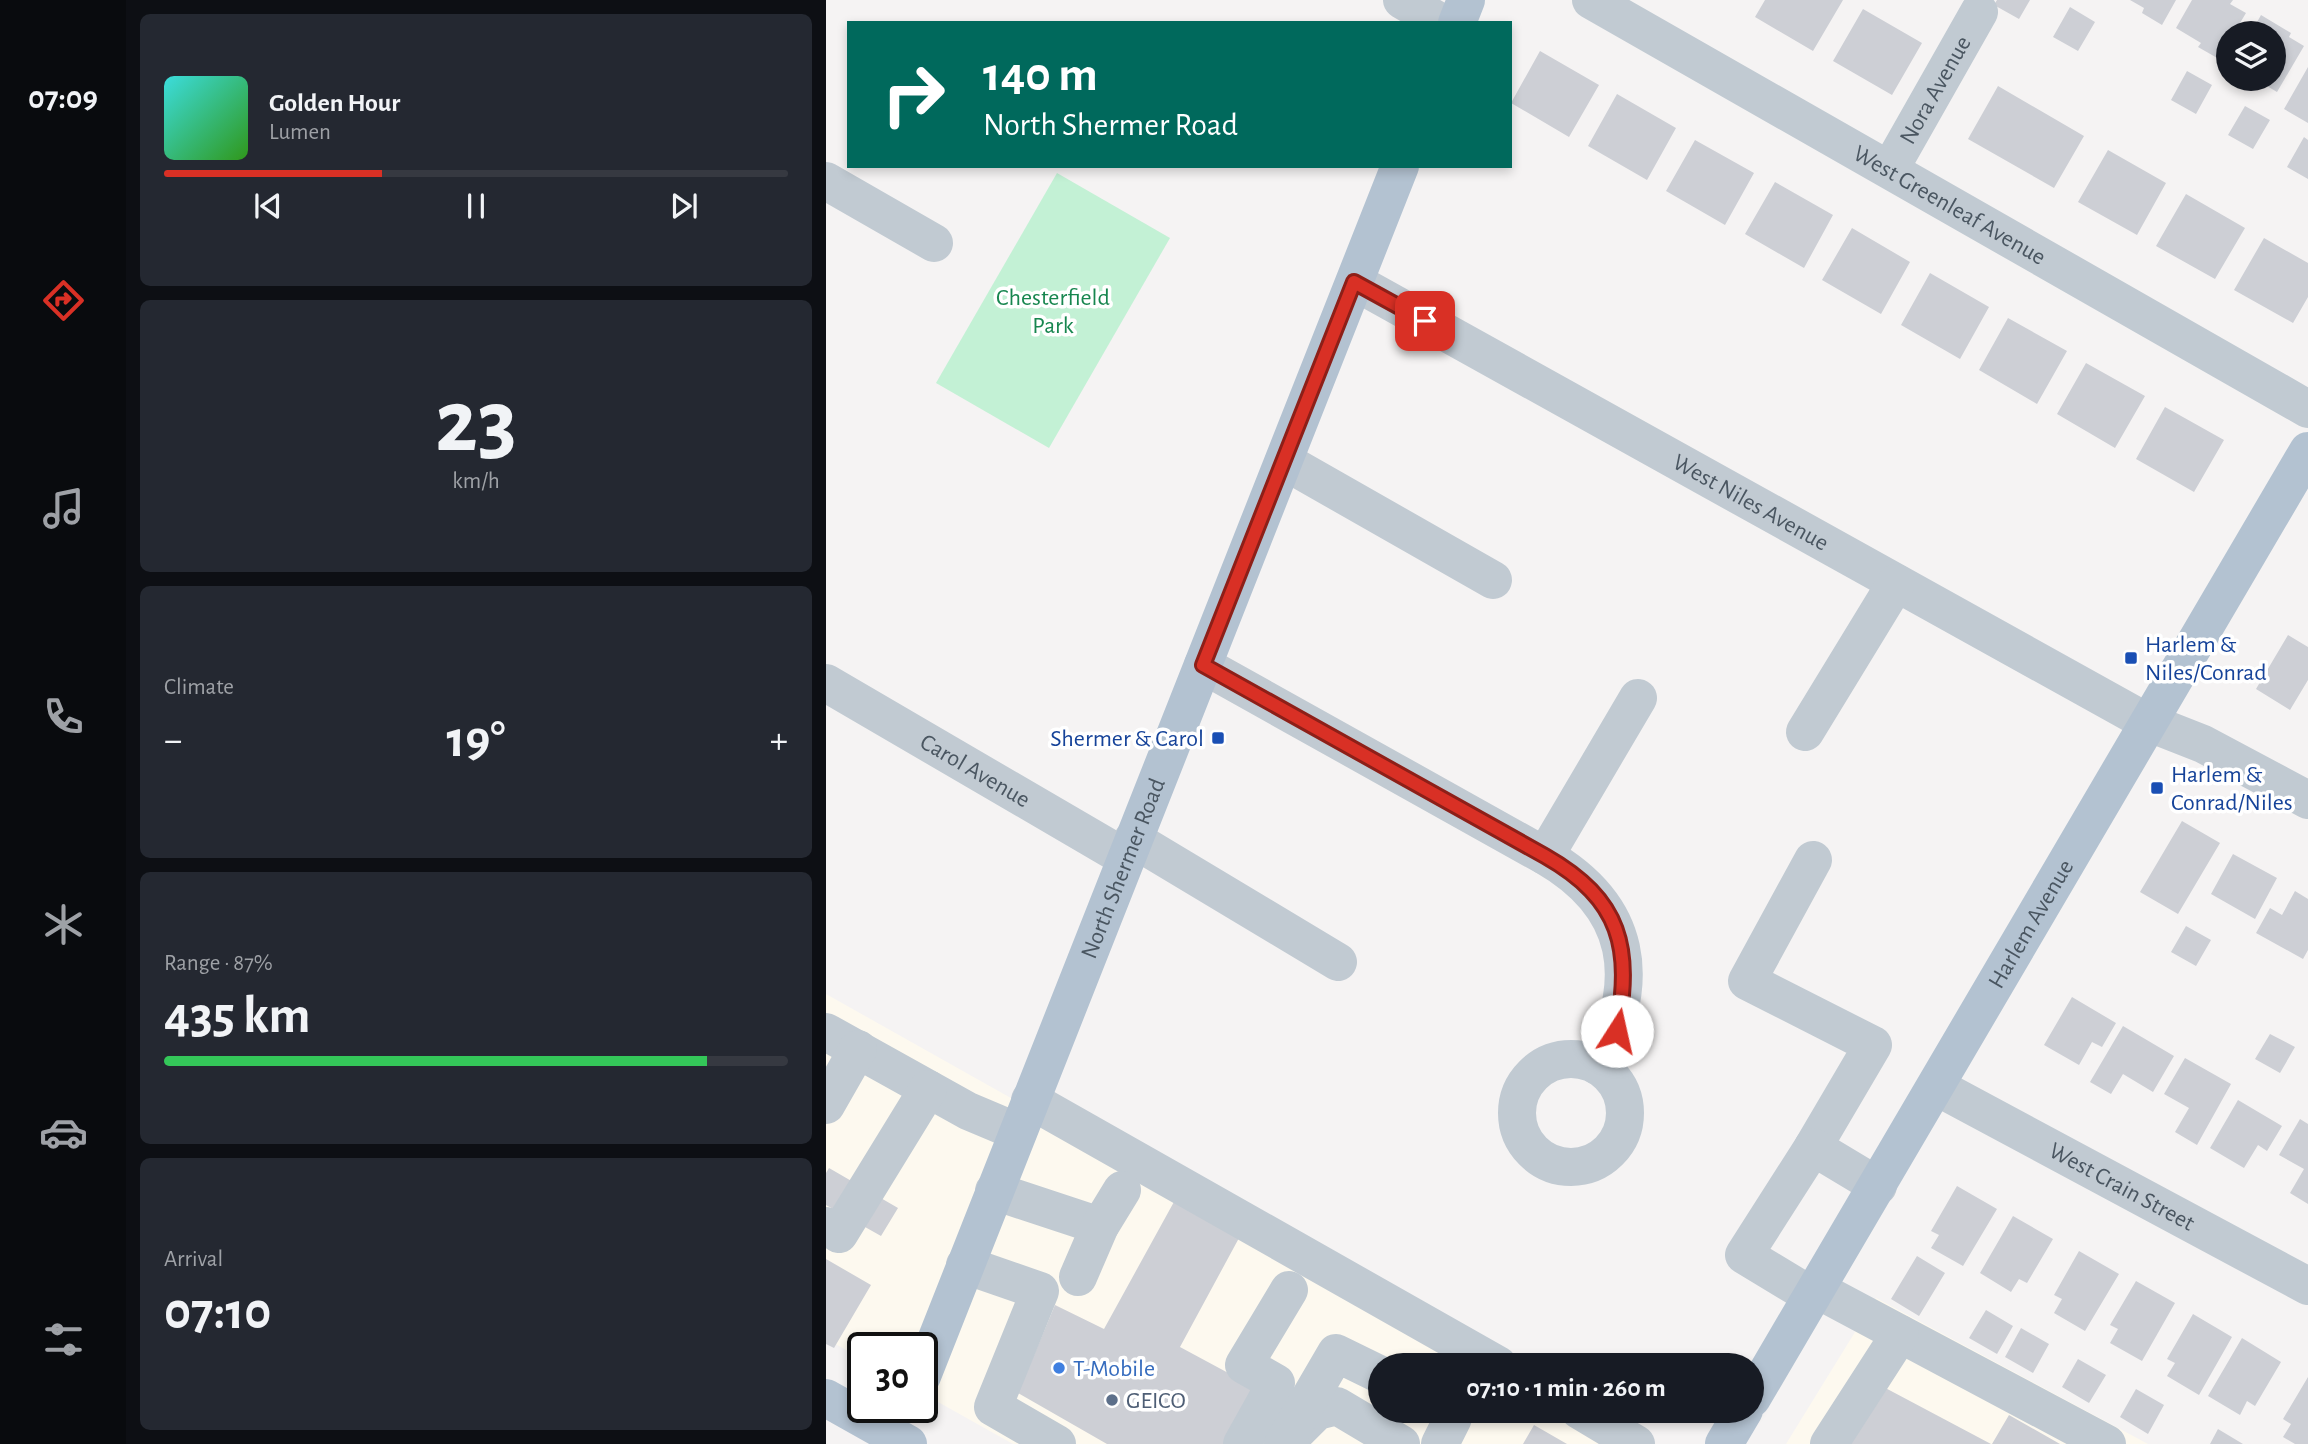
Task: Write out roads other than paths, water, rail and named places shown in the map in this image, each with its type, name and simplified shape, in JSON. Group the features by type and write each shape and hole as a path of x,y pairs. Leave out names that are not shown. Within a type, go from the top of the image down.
{"main road":[{"path":"1458,21 1466,0"},
{"name":"North Shermer Road","path":"938,1335 1399,168"},
{"name":"Harlem Avenue","path":"1764,1378 2308,451"},
{"path":"826,1398 903,1433"},
{"path":"1724,1444 1736,1423"}],"street":[{"path":"1402,0 1438,21"},
{"name":"West Greenleaf Avenue","path":"1591,0 2308,409"},
{"name":"Nora Avenue","path":"1890,169 1979,12"},
{"path":"826,181 934,243"},
{"name":"West Niles Avenue","path":"1354,282 2147,722 2203,744 2308,800"},
{"path":"1283,461 1493,580"},
{"path":"1805,732 1896,583"},
{"path":"1203,665 1545,856 1584,882 1616,929 1623,956 1625,987 1617,1031 1598,1066"},
{"name":"Carol Avenue","path":"826,683 1338,962"},
{"path":"1545,856 1639,698"},
{"path":"1813,860 1746,981 1872,1045 1813,1147 1744,1255 1814,1293 1900,1334 2106,1444"},
{"path":"826,1105 842,1040 968,1111 1024,1116 1475,1353"},
{"name":"West Crain Street","path":"1937,1087 2308,1286"},
{"path":"826,1226 839,1234 928,1089"},
{"path":"1813,1147 1878,1186"},
{"path":"1078,1277 1100,1226 1122,1190"},
{"path":"994,1191 1100,1226"},
{"path":"965,1265 1040,1291 993,1407 1057,1444"},
{"path":"1242,1444 1276,1383 1244,1365 1289,1290"},
{"path":"1829,1444 1900,1334"},
{"path":"1284,1444 1336,1353 1368,1369"},
{"path":"1284,1444 1317,1411 1337,1406 1401,1444"},
{"path":"1440,1444 1450,1423"},
{"path":"1600,1423 1636,1444"}],"place":[{"name":"Harlem & Niles/Conrad","path":"2131,658"},
{"name":"Shermer & Carol","path":"1218,738"},
{"name":"Harlem & Conrad/Niles","path":"2157,788"},
{"name":"T-Mobile","path":"1059,1368"},
{"name":"GEICO","path":"1112,1400"}],"park label":[{"name":"Chesterfield Park","path":"1053,311"}]}
